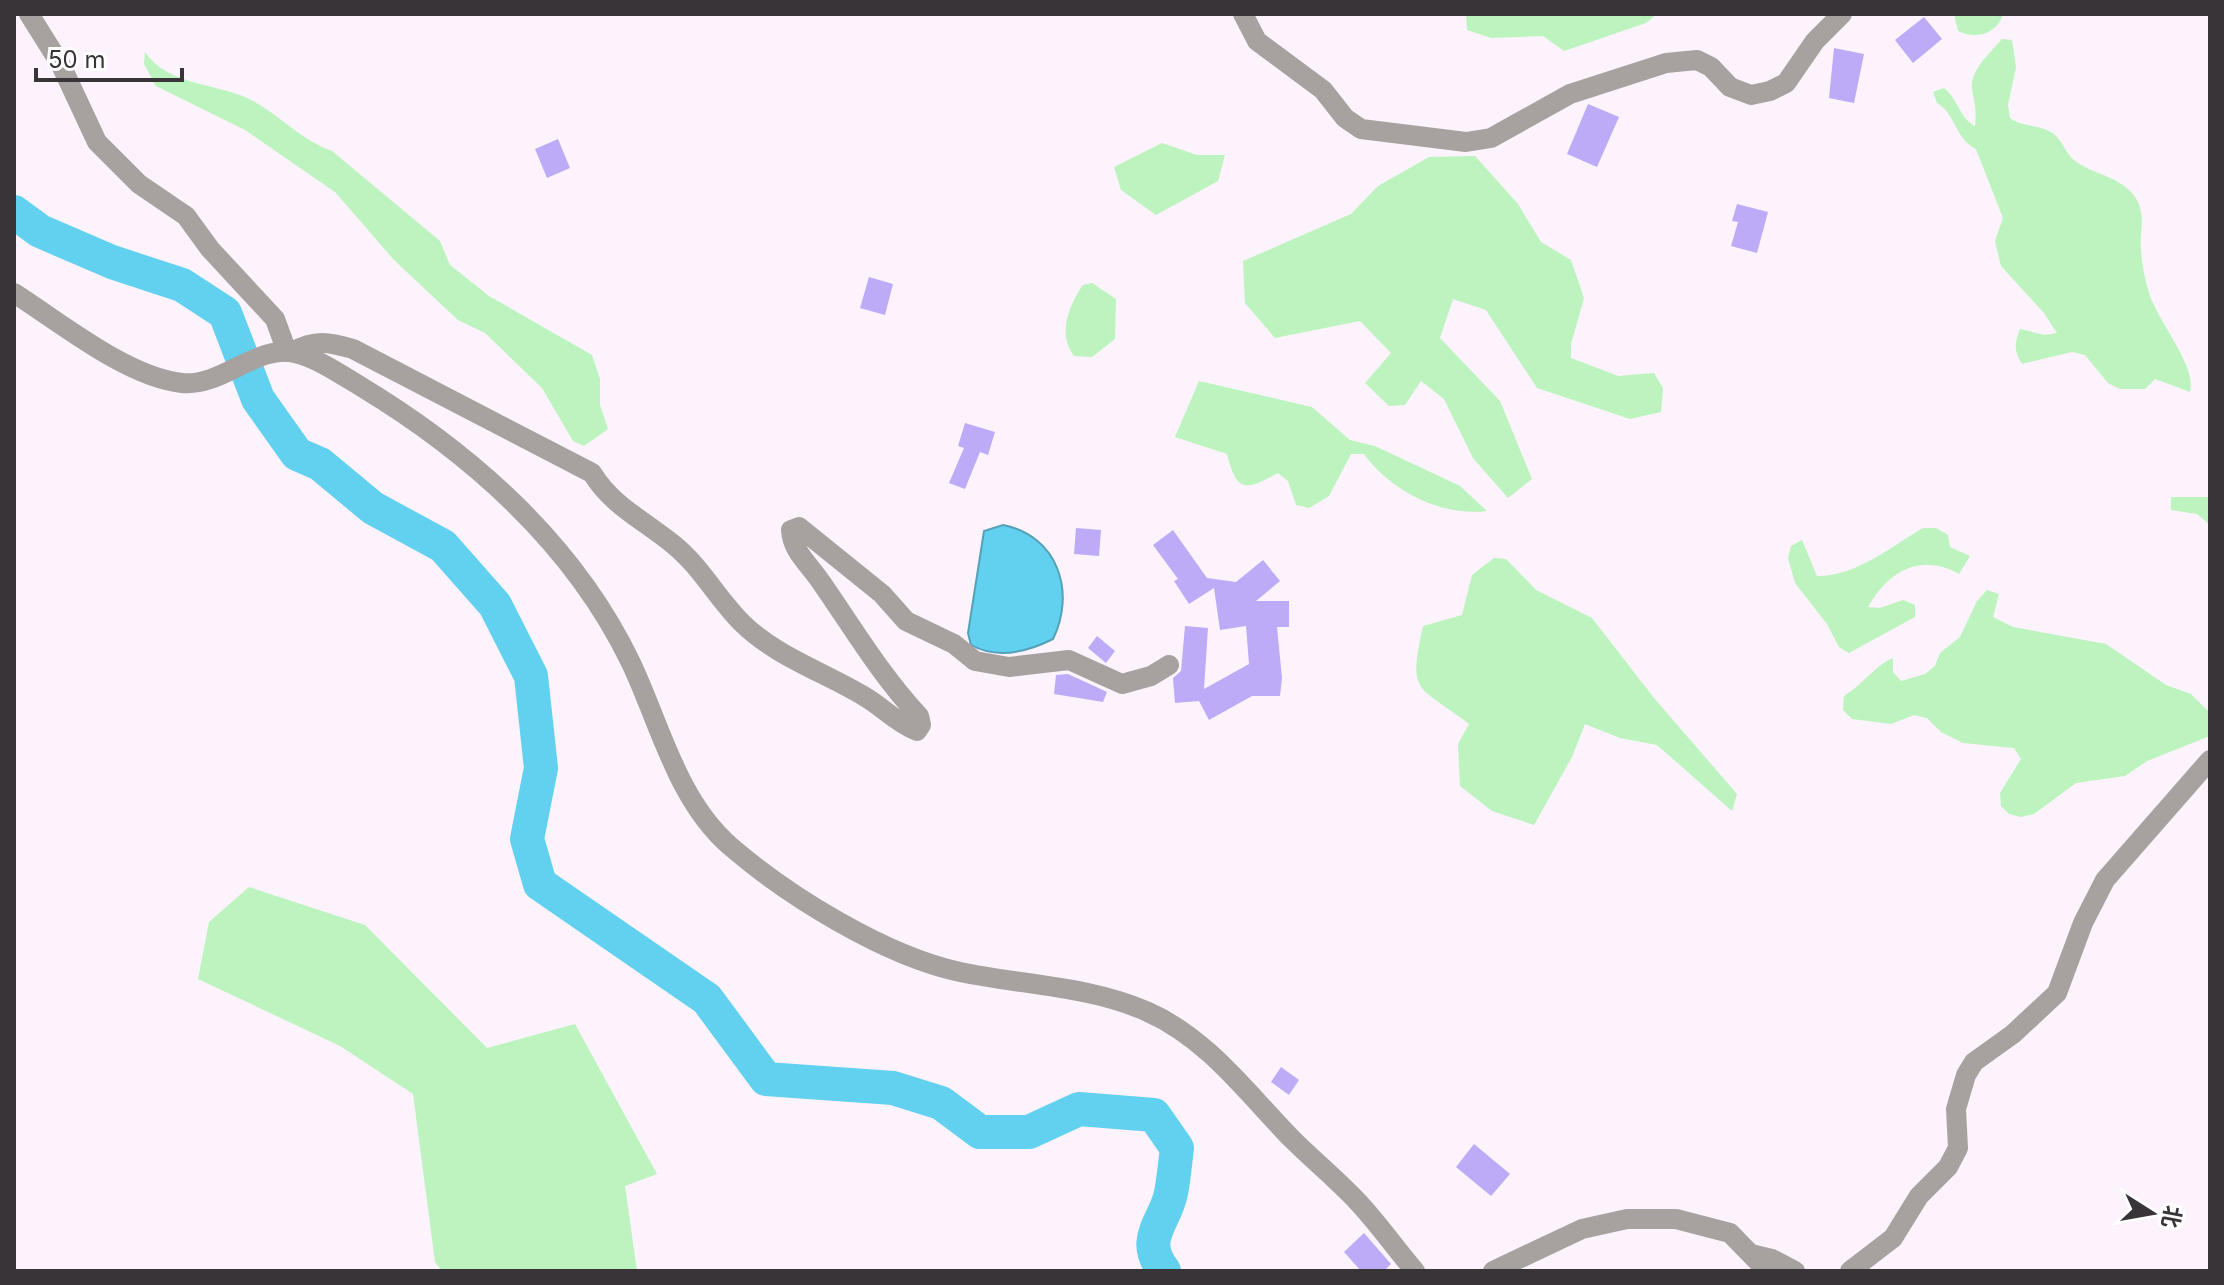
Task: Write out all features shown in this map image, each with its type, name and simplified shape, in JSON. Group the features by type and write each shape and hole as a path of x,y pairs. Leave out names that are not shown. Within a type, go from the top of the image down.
{"street":[{"path":"29,14 61,65 97,142 139,184 186,216 210,249 275,319 290,352 356,384 420,423 526,513 559,551 592,595 630,660 692,800 728,845 761,870 869,939 913,959 960,972 1120,1002 1150,1012 1185,1033 1221,1064 1355,1198 1415,1271"},
{"path":"1243,14 1257,41 1323,90 1345,118 1361,129 1466,142 1491,138 1570,94 1666,63 1697,60 1711,67 1730,87 1751,95 1770,91 1786,83 1815,41 1842,14"},
{"path":"14,293 130,365 157,377 183,383 223,376 263,357 290,352 308,343 324,341 353,349 592,473 606,495 673,544 701,571 752,632 806,666 865,696 901,725 917,731 921,725 919,716 860,645 821,581 792,543 791,530 799,527 846,564 882,594 906,621 954,644 975,661 1009,667 1069,660 1122,684 1151,676 1169,665"},
{"path":"1850,1271 1893,1238 1919,1196 1948,1167 1958,1148 1956,1109 1966,1075 1991,1047 2013,1034 2057,993 2083,923 2105,880 2210,760"},
{"path":"1493,1271 1582,1229 1627,1219 1676,1219 1713,1226 1730,1233 1767,1271"},
{"path":"1751,1254 1772,1259 1795,1271"}],"green space":[{"path":"1466,14 1657,14 1646,23 1564,51 1543,36 1491,38 1467,30"},
{"path":"1954,14 2003,14 1991,31 1972,35 1958,31"},
{"path":"2002,39 2012,40 2016,67 2008,105 2010,118 2050,132 2074,160 2123,185 2139,204 2142,217 2141,256 2148,288 2183,357 2191,382 2190,392 2155,379 2145,389 2120,389 2108,383 2085,355 2072,352 2022,364 2019,359 2016,347 2020,329 2045,335 2057,333 2044,313 2001,266 1995,241 2003,218 1976,149 1963,139 1944,108 1937,103 1933,92 1944,88 1975,126 1974,74"},
{"path":"145,52 154,63 178,77 247,98 309,140 332,151 440,241 450,265 489,296 592,355 600,379 600,405 608,429 584,446 573,441 542,388 485,333 458,320 394,260 335,192 245,130 156,86 144,64"},
{"path":"1162,143 1197,155 1225,155 1218,181 1156,215 1121,190 1114,167"},
{"path":"1475,156 1518,204 1541,242 1571,260 1584,298 1571,344 1571,358 1618,376 1654,373 1663,388 1661,412 1630,419 1537,388 1486,310 1453,299 1440,338 1500,401 1532,479 1508,498 1473,458 1444,399 1421,381 1405,405 1389,406 1365,383 1391,353 1360,321 1275,338 1245,303 1243,261 1351,214 1378,186 1429,157"},
{"path":"1092,283 1116,299 1115,339 1092,357 1074,356 1066,338 1067,320 1073,301 1083,285"},
{"path":"1199,381 1312,407 1350,440 1375,446 1460,486 1487,511 1452,510 1418,498 1388,479 1364,454 1351,454 1329,496 1309,508 1296,505 1288,481 1278,473 1258,483 1244,485 1235,476 1227,454 1175,437"},
{"path":"2171,497 2210,497 2210,525 2197,514 2171,510"},
{"path":"1923,528 1936,528 1948,535 1950,547 1970,556 1959,574 1931,565 1906,569 1895,575 1868,607 1880,608 1903,600 1915,605 1915,617 1849,653 1839,647 1827,624 1795,583 1788,558 1791,546 1802,540 1817,576 1831,575 1873,559"},
{"path":"1494,558 1506,559 1536,590 1592,618 1654,698 1737,794 1732,811 1657,745 1620,738 1585,724 1572,757 1534,825 1492,811 1460,786 1458,744 1469,724 1420,686 1416,665 1418,649 1423,626 1462,615 1472,575"},
{"path":"1987,590 1999,594 1993,617 2013,627 2106,644 2166,685 2191,694 2210,713 2210,736 2147,761 2125,776 2076,783 2034,814 2021,817 2009,814 2001,806 2000,793 2021,759 2014,748 1963,743 1941,732 1927,718 1914,715 1891,724 1852,719 1843,710 1844,696 1893,658 1893,672 1901,681 1925,674 1935,666 1940,653 1960,637 1977,601"},
{"path":"249,887 365,925 487,1048 575,1024 657,1174 625,1186 637,1271 442,1271 435,1262 413,1094 340,1046 198,979 209,922"}],"water":[{"path":"1003,525 1022,531 1049,554 1062,585 1063,603 1053,639 1023,651 1002,653 971,645 968,633 984,531"}],"building":[{"path":"1924,17 1942,39 1913,63 1895,40"},
{"path":"1834,48 1864,54 1854,103 1829,98"},
{"path":"1588,104 1619,117 1597,167 1567,154"},
{"path":"558,139 570,168 547,178 535,149"},
{"path":"1737,204 1768,212 1757,253 1731,246 1738,222 1732,221"},
{"path":"869,277 893,284 885,315 860,308"},
{"path":"965,423 995,432 988,455 980,452 965,489 949,483 964,448 958,446"},
{"path":"1076,528 1101,530 1099,556 1074,554"},
{"path":"1173,530 1207,578 1236,582 1263,560 1280,581 1256,601 1289,601 1289,627 1277,627 1282,678 1280,696 1252,696 1209,720 1199,701 1175,703 1173,678 1181,671 1185,626 1208,628 1204,689 1249,664 1246,626 1220,630 1214,588 1189,604 1174,581 1178,579 1153,545"},
{"path":"1097,636 1115,651 1106,663 1088,648"},
{"path":"1068,674 1107,692 1103,702 1054,694 1056,675"},
{"path":"1281,1067 1299,1080 1289,1095 1271,1082"},
{"path":"1474,1144 1510,1174 1491,1196 1456,1167"},
{"path":"1364,1233 1391,1264 1384,1271 1361,1271 1344,1252"}],"waterway":[{"path":"14,212 40,231 112,262 182,285 225,313 258,399 297,454 320,464 373,508 443,546 495,605 531,676 541,768 527,839 540,884 707,999 766,1079 893,1088 941,1103 980,1132 1029,1132 1079,1109 1154,1115 1177,1148 1171,1193 1154,1240 1157,1260 1164,1271"}]}
